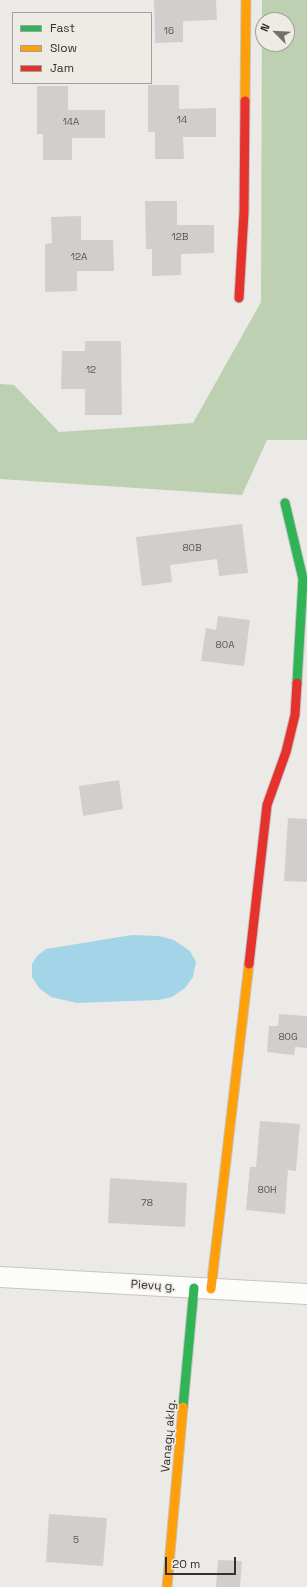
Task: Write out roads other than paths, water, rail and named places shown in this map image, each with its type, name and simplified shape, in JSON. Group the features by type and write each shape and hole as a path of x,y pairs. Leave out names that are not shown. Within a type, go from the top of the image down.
{"street":[{"path":"239,298 244,212 246,0"},
{"name":"Vanagų aklg.","path":"167,1587 202,1288 267,805 286,752 295,715 303,579 285,503"},
{"name":"Pievų g.","path":"0,1278 307,1294"}],"water":[{"path":"132,935 159,936 174,940 190,951 196,962 193,977 185,988 172,997 159,1000 77,1003 51,997 39,988 32,977 32,964 37,956 46,949"}]}
